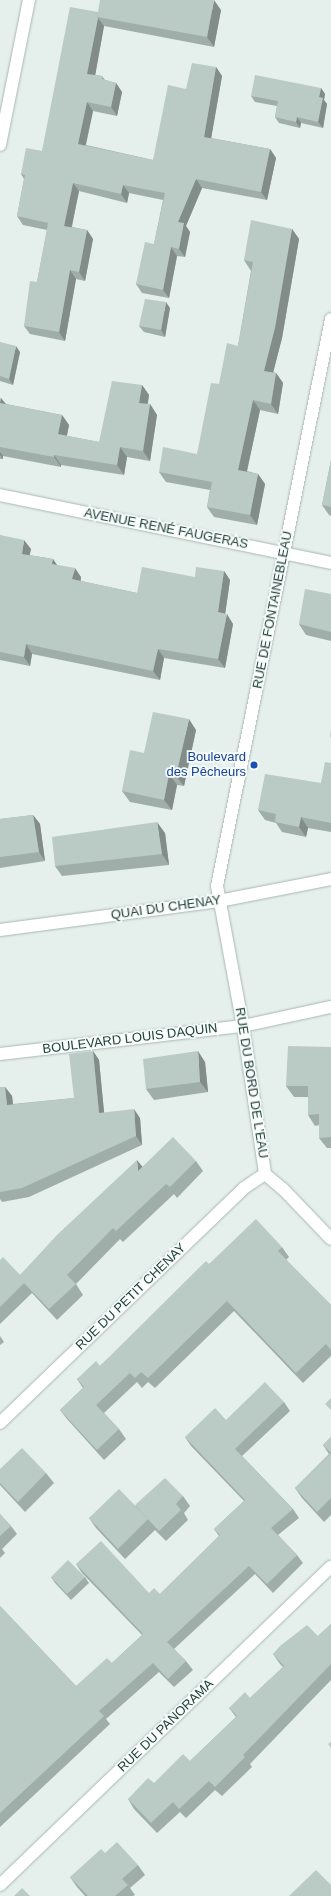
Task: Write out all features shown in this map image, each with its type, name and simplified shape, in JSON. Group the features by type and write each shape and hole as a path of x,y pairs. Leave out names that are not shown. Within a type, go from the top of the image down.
{"street":[{"path":"0,145 29,0"},
{"name":"RUE DE FONTAINEBLEAU","path":"219,901 217,886 331,319"},
{"name":"AVENUE RENÉ FAUGERAS","path":"0,495 331,563"},
{"name":"QUAI DU CHENAY","path":"0,930 219,901 331,879"},
{"name":"RUE DU BORD DE L'EAU","path":"219,901 243,1026 265,1174 283,1188 331,1238"},
{"name":"BOULEVARD LOUIS DAQUIN","path":"0,1054 243,1026 331,1008"},
{"name":"RUE DU PETIT CHENAY","path":"0,1424 244,1188 265,1174"},
{"name":"RUE DU PANORAMA","path":"0,1884 331,1567"}],"building":[{"path":"100,0 214,0 207,37 97,17"},
{"path":"70,7 98,12 87,74 102,76 102,79 116,83 111,107 87,102 78,144 153,160 168,85 186,89 192,63 216,67 204,137 270,149 261,192 196,179 178,222 184,223 179,249 168,246 171,247 163,290 136,284 145,242 154,244 165,193 123,185 121,194 73,183 64,226 87,230 79,272 70,270 59,332 24,326 30,281 37,282 48,223 17,216 25,175 21,174 26,148 42,151"},
{"path":"255,75 321,88 319,97 323,98 318,122 297,117 296,122 275,117 278,101 251,96"},
{"path":"251,220 292,229 275,328 264,371 276,373 271,404 253,400 238,470 258,474 250,515 207,507 212,482 159,472 163,447 197,454 211,383 219,384 227,343 238,346 253,262 244,260"},
{"path":"145,299 166,302 161,330 139,326"},
{"path":"0,342 16,346 9,379 0,376"},
{"path":"112,381 142,385 139,403 150,404 143,451 120,447 117,465 54,455 54,457 0,447 0,403 62,415 58,434 99,442"},
{"path":"331,460 331,507 322,505"},
{"path":"0,535 24,540 22,554 53,559 52,564 75,568 72,579 137,593 142,567 195,577 196,567 224,571 218,612 227,614 218,659 158,649 153,671 26,644 24,657 0,652"},
{"path":"305,589 331,594 331,632 299,624"},
{"path":"153,712 189,719 176,776 169,774 164,800 122,791 130,750 144,753"},
{"path":"325,762 331,763 331,823 301,817 299,827 275,822 276,814 258,810 265,774 321,783"},
{"path":"33,815 39,852 0,857 0,819"},
{"path":"157,822 162,854 55,866 52,837"},
{"path":"288,1046 331,1047 331,1137 319,1138 319,1114 308,1115 308,1086 286,1086"},
{"path":"93,1051 99,1113 134,1109 136,1136 22,1188 0,1192 0,1087 5,1087 7,1105 74,1098 69,1054"},
{"path":"198,1051 200,1082 146,1089 143,1059"},
{"path":"173,1137 196,1161 170,1187 166,1184 116,1231 113,1228 67,1275 76,1284 49,1309 24,1283 0,1307 0,1260 3,1257 20,1275 57,1235 137,1160 138,1171"},
{"path":"256,1219 282,1247 278,1251 331,1305 331,1350 326,1344 296,1373 227,1301 148,1378 141,1372 135,1378 130,1373 96,1405 119,1429 97,1450 60,1410 84,1387 77,1379 96,1361 100,1366 206,1261 209,1264"},
{"path":"265,1382 284,1402 235,1449 293,1509 271,1528 297,1555 267,1584 249,1566 167,1642 186,1661 168,1679 153,1663 99,1711 104,1716 0,1813 0,1606 76,1686 107,1658 112,1663 143,1634 76,1564 101,1541 149,1593 154,1588 160,1594 220,1535 214,1529 245,1500 185,1437 215,1408 226,1420"},
{"path":"331,1398 331,1410 325,1404"},
{"path":"331,1437 331,1453 323,1445"},
{"path":"22,1448 46,1473 18,1502 0,1483 0,1469"},
{"path":"331,1453 331,1498 317,1512 295,1488"},
{"path":"165,1478 183,1496 176,1504 181,1510 159,1531 135,1505"},
{"path":"119,1489 148,1519 118,1549 89,1518"},
{"path":"0,1514 11,1526 0,1536"},
{"path":"68,1560 85,1577 67,1594 51,1577"},
{"path":"331,1624 331,1664 243,1755 245,1757 215,1787 209,1781 179,1809 173,1802 151,1823 128,1799 148,1778 154,1783 183,1754 190,1761 237,1716 229,1708 245,1692 250,1698 284,1666 273,1654 280,1646 307,1625 318,1636"},
{"path":"117,1842 138,1865 122,1879 128,1885 115,1896 88,1896 70,1877 101,1849 105,1853"},
{"path":"316,1870 331,1885 331,1896 289,1896"},
{"path":"22,1888 30,1896 14,1896"}],"place":[{"name":"Boulevard des Pêcheurs","path":"254,765"}]}
